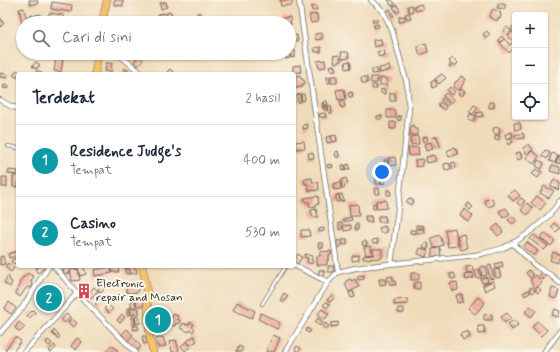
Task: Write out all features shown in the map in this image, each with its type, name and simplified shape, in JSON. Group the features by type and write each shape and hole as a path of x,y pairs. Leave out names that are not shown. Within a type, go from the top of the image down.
{"main road":[{"path":"104,16 107,0"},
{"path":"95,72 97,60"},
{"path":"142,268 146,284 150,339 153,352"}],"street":[{"path":"299,0 338,272"},
{"path":"371,0 383,11 392,30 407,84 409,109 391,264"},
{"path":"125,60 140,72"},
{"path":"0,100 12,108 16,108"},
{"path":"285,352 328,282 338,272 355,268 476,255 489,252 512,243 547,217 560,201"},
{"path":"512,243 537,267 560,283"},
{"path":"296,266 328,282"},
{"path":"0,333 22,308 48,268"},
{"path":"56,268 77,293 135,352"},
{"path":"24,352 77,293"},
{"path":"544,352 560,331"}],"lane":[{"path":"8,146 16,148"},
{"path":"262,304 285,268"}],"building":[{"path":"29,0 37,0 38,3 30,5"},
{"path":"114,0 123,0 123,6 114,5"},
{"path":"280,0 292,0 292,5 281,6"},
{"path":"388,0 392,0 395,4 392,6"},
{"path":"52,2 72,5 71,12 51,9"},
{"path":"166,2 167,7 161,9 160,3"},
{"path":"499,3 506,5 504,9 497,8"},
{"path":"421,4 423,9 416,11 414,6"},
{"path":"397,5 400,11 397,13 393,7"},
{"path":"412,5 413,12 409,12 408,6"},
{"path":"316,6 317,10 312,11 311,7"},
{"path":"24,8 26,16 20,16 19,9"},
{"path":"390,9 394,16 392,17 388,10"},
{"path":"493,9 501,13 500,19 498,18 497,21 489,17"},
{"path":"171,12 172,16 167,16 166,13"},
{"path":"49,13 63,15 63,16 49,16"},
{"path":"164,13 165,16 158,16 158,14"},
{"path":"197,13 201,13 202,16 198,16"},
{"path":"409,13 411,18 407,19 405,14"},
{"path":"317,14 318,22 311,23 309,15"},
{"path":"405,16 405,21 399,22 399,17"},
{"path":"0,17 4,24 0,27"},
{"path":"372,19 377,19 377,22 373,22"},
{"path":"378,24 379,27 374,28 374,25"},
{"path":"507,27 511,31 507,35 503,31"},
{"path":"487,31 490,35 486,38 483,34"},
{"path":"512,32 512,40 508,36"},
{"path":"322,33 322,39 316,40 315,34"},
{"path":"502,36 504,39 500,42 498,40"},
{"path":"381,39 382,45 374,47 373,40"},
{"path":"504,39 510,45 512,43 512,50 509,53 500,43"},
{"path":"426,43 428,52 420,55 417,46"},
{"path":"321,47 321,52 315,52 314,48"},
{"path":"384,50 385,55 379,57 377,52"},
{"path":"341,52 348,52 349,58 342,59"},
{"path":"339,55 341,61 335,63 333,56"},
{"path":"453,58 458,63 455,66 453,65 450,67 449,66 451,64 449,61"},
{"path":"56,60 63,60 61,72 54,71"},
{"path":"135,60 143,60 138,66 134,62"},
{"path":"325,60 326,67 319,68 317,61"},
{"path":"350,61 351,68 346,69 345,62"},
{"path":"36,62 40,65 36,69 32,66"},
{"path":"106,63 112,63 111,72 105,71"},
{"path":"300,65 301,72 293,72 293,66"},
{"path":"334,65 336,70 331,71 329,66"},
{"path":"389,66 390,70 380,73 379,68"},
{"path":"124,69 128,70 128,72 123,72"},
{"path":"372,69 377,69 378,73 372,74"},
{"path":"17,70 20,72 16,72 16,77 13,75"},
{"path":"0,73 8,75 7,78 0,77"},
{"path":"442,74 446,78 439,84 435,79"},
{"path":"300,75 300,78 304,80 305,84 302,84 303,87 296,88 296,76"},
{"path":"331,76 337,76 337,83 331,83"},
{"path":"461,76 466,79 459,91 453,87"},
{"path":"327,77 330,77 330,83 327,83"},
{"path":"361,77 367,77 367,83 362,83"},
{"path":"371,77 378,77 377,83 371,83"},
{"path":"380,78 387,78 387,85 380,85"},
{"path":"435,80 437,86 432,88 431,82"},
{"path":"4,85 9,86 8,89 3,88"},
{"path":"372,85 376,85 377,89 372,89"},
{"path":"450,87 455,92 452,95 447,91"},
{"path":"344,89 346,99 338,100 336,90"},
{"path":"381,89 385,90 385,94 381,93"},
{"path":"461,89 465,91 462,96 458,94"},
{"path":"352,92 353,97 349,97 348,93"},
{"path":"390,93 395,93 395,101 390,101"},
{"path":"446,93 454,100 450,103 443,96"},
{"path":"300,94 301,102 298,102 297,95"},
{"path":"301,94 304,94 305,100 302,101"},
{"path":"442,98 449,104 447,106 441,100"},
{"path":"324,101 327,101 328,105 324,106"},
{"path":"340,101 344,101 345,107 341,108"},
{"path":"440,102 446,107 444,110 438,105"},
{"path":"489,102 494,102 494,108 489,108"},
{"path":"474,105 478,107 473,114 469,112"},
{"path":"327,106 328,110 324,110 324,107"},
{"path":"328,106 331,106 332,113 329,113"},
{"path":"387,110 395,110 396,118 387,118"},
{"path":"482,112 483,116 477,117 476,113"},
{"path":"325,113 326,117 320,117 319,114"},
{"path":"470,114 476,116 473,122 468,120"},
{"path":"377,116 382,116 382,119 377,119"},
{"path":"398,116 401,116 401,120 398,121"},
{"path":"390,122 396,122 396,129 390,129"},
{"path":"514,123 520,123 521,129 515,130"},
{"path":"307,124 308,128 303,129 303,125"},
{"path":"412,125 414,126 414,129 417,129 417,135 410,135 410,128 412,128"},
{"path":"499,127 500,134 494,134 493,128"},
{"path":"512,132 513,137 506,139 505,134"},
{"path":"523,133 524,138 516,139 515,135"},
{"path":"336,135 337,141 333,142 331,136"},
{"path":"499,135 499,140 495,140 495,136"},
{"path":"331,136 332,142 327,143 326,137"},
{"path":"418,136 419,144 411,145 410,137"},
{"path":"427,136 428,140 423,142 422,138"},
{"path":"437,136 440,147 436,148 432,138"},
{"path":"510,138 513,142 508,145 506,140"},
{"path":"304,141 305,148 296,149 296,142"},
{"path":"431,142 433,149 426,151 424,144"},
{"path":"529,144 533,150 527,154 523,148"},
{"path":"418,147 419,155 409,156 408,148"},
{"path":"455,147 458,154 449,157 447,151"},
{"path":"545,150 550,153 547,159 542,156"},
{"path":"338,151 339,157 336,157 335,152"},
{"path":"532,151 539,156 534,164 526,158"},
{"path":"520,152 522,158 518,160 515,153"},
{"path":"308,153 313,153 314,158 309,159"},
{"path":"552,153 558,155 555,163 549,161"},
{"path":"434,155 436,161 427,163 426,157"},
{"path":"560,155 560,164 556,163"},
{"path":"395,157 396,165 389,166 388,158"},
{"path":"423,159 422,166 416,167 415,160"},
{"path":"384,160 387,160 388,165 385,166"},
{"path":"538,160 544,163 542,169 536,166"},
{"path":"455,162 456,168 453,169 451,163"},
{"path":"449,163 451,169 445,170 444,164"},
{"path":"332,164 333,167 328,168 327,165"},
{"path":"349,164 350,169 346,169 346,165"},
{"path":"342,165 345,165 346,170 343,171"},
{"path":"552,165 560,167 560,174 550,171"},
{"path":"379,167 380,172 376,173 374,168"},
{"path":"389,168 391,168 392,174 389,174"},
{"path":"388,169 388,175 382,175 381,170"},
{"path":"536,169 542,172 538,178 532,174"},
{"path":"9,170 16,171 16,175 8,174"},
{"path":"13,176 16,176 16,187 13,187"},
{"path":"376,176 380,176 381,184 376,184"},
{"path":"2,177 7,177 7,187 2,187"},
{"path":"381,177 385,177 385,183 382,184"},
{"path":"312,178 312,182 318,182 319,190 309,191 308,184 305,184 304,179"},
{"path":"346,178 348,184 344,185 345,188 342,188 341,180"},
{"path":"554,179 560,183 558,190 551,186"},
{"path":"340,182 341,189 334,190 333,184"},
{"path":"544,186 554,191 549,198 540,193"},
{"path":"379,188 380,194 375,194 374,189"},
{"path":"387,190 390,190 391,195 387,195"},
{"path":"515,190 520,196 513,201 508,195"},
{"path":"339,194 340,202 336,202 336,195"},
{"path":"342,194 344,201 341,202 339,195"},
{"path":"318,196 319,204 316,204 316,206 310,207 309,202 305,202 304,198"},
{"path":"537,196 546,203 540,210 531,203"},
{"path":"409,198 414,201 411,205 406,202"},
{"path":"492,198 494,205 487,207 485,200"},
{"path":"521,198 525,201 521,206 517,203"},
{"path":"386,200 387,208 377,209 376,201"},
{"path":"376,203 376,209 373,209 373,204"},
{"path":"469,203 473,207 470,210 466,206"},
{"path":"527,203 533,208 527,215 521,210"},
{"path":"358,204 359,216 350,216 349,205"},
{"path":"506,208 510,214 503,218 499,211"},
{"path":"316,209 318,217 313,217 311,210"},
{"path":"465,209 473,216 468,222 460,215"},
{"path":"365,216 371,216 372,222 366,222"},
{"path":"378,216 385,216 386,222 378,222"},
{"path":"512,216 517,220 513,224 508,220"},
{"path":"351,217 352,220 343,222 343,220"},
{"path":"339,223 342,223 342,229 339,230"},
{"path":"554,223 560,228 556,232 551,227"},
{"path":"355,224 358,224 358,230 355,230"},
{"path":"498,224 503,232 498,236 492,229"},
{"path":"351,225 351,230 344,231 343,226"},
{"path":"416,225 424,226 424,228 416,228"},
{"path":"385,226 387,232 381,234 379,228"},
{"path":"324,228 324,231 319,232 319,229"},
{"path":"455,228 458,246 448,247 445,230"},
{"path":"416,229 424,229 424,233 416,233"},
{"path":"301,230 309,230 310,236 301,237"},
{"path":"410,230 416,230 415,234 410,233"},
{"path":"544,233 555,241 551,246 540,238"},
{"path":"464,234 467,248 461,250 457,236"},
{"path":"440,235 443,245 434,248 431,238"},
{"path":"534,235 548,246 544,250 530,239"},
{"path":"343,239 347,239 347,245 343,245"},
{"path":"377,239 378,243 373,244 372,240"},
{"path":"341,240 341,247 337,247 337,241"},
{"path":"366,241 367,245 363,246 362,242"},
{"path":"425,242 429,244 428,249 423,247"},
{"path":"527,242 538,251 534,256 523,247"},
{"path":"318,243 323,243 323,248 319,248"},
{"path":"371,246 372,254 366,255 364,247"},
{"path":"420,248 428,250 426,257 418,254"},
{"path":"440,248 441,256 432,257 432,249"},
{"path":"373,249 382,249 382,258 363,259 363,256 374,255"},
{"path":"331,251 329,260 327,260 327,265 317,265 317,256 320,256 320,252"},
{"path":"16,252 16,256 9,258 8,254"},
{"path":"553,252 560,255 557,263 550,260"},
{"path":"298,254 302,257 297,265 296,264 296,257"},
{"path":"305,254 313,256 311,260 313,261 312,264 307,262 308,258 304,257"},
{"path":"359,255 359,260 352,261 352,256"},
{"path":"3,256 5,264 0,265 0,257"},
{"path":"14,258 16,260 14,264 11,262"},
{"path":"502,262 503,267 496,269 495,264"},
{"path":"8,263 14,268 11,272 5,267"},
{"path":"491,265 494,278 490,279 487,266"},
{"path":"328,266 334,266 334,272 328,272"},
{"path":"472,266 473,272 467,273 466,267"},
{"path":"485,266 487,275 482,276 480,267"},
{"path":"37,268 44,268 38,273 35,270"},
{"path":"69,268 70,273 64,274 63,269"},
{"path":"78,268 84,268 86,274 80,276"},
{"path":"111,268 118,268 119,272 112,272"},
{"path":"111,268 112,273 95,276 94,270"},
{"path":"125,268 128,268 129,274 126,274"},
{"path":"129,268 136,268 137,273 130,274"},
{"path":"78,269 80,280 72,281 70,270"},
{"path":"479,269 481,278 476,278 475,270"},
{"path":"499,269 501,277 496,278 494,270"},
{"path":"319,270 324,270 324,275 319,275"},
{"path":"529,270 533,275 530,278 526,273"},
{"path":"542,272 546,276 543,280 539,276"},
{"path":"28,273 34,277 30,281 33,285 31,288 26,288 20,297 15,293 21,284 19,283"},
{"path":"411,273 419,273 419,280 411,280"},
{"path":"454,273 456,278 451,279 450,274"},
{"path":"473,273 474,278 466,280 464,275"},
{"path":"364,275 364,279 358,280 358,276"},
{"path":"536,275 542,283 535,288 530,280"},
{"path":"8,276 10,278 9,280 12,282 10,287 4,283"},
{"path":"393,276 393,281 395,281 396,285 390,285 390,281 387,281 387,277"},
{"path":"487,277 488,282 482,283 481,279"},
{"path":"350,279 352,281 355,279 359,287 349,292 345,284 347,283 346,281"},
{"path":"379,279 385,279 386,284 380,285"},
{"path":"493,281 495,286 485,291 483,285"},
{"path":"420,282 420,289 414,289 414,283"},
{"path":"457,282 458,290 452,291 450,283"},
{"path":"137,283 138,292 127,293 126,284"},
{"path":"51,286 60,294 47,310 37,302"},
{"path":"101,286 104,289 101,293 98,290"},
{"path":"94,287 98,291 91,298 87,295"},
{"path":"532,287 535,291 532,293 529,289"},
{"path":"538,287 541,290 538,293 535,290"},
{"name":"Electronic repair and Mosan","path":"84,288 86,290 83,294 81,292"},
{"path":"552,288 559,290 556,299 550,297"},
{"path":"529,290 530,293 525,296 523,293"},
{"path":"353,291 355,297 351,298 349,292"},
{"path":"284,293 288,296 284,302 280,300"},
{"path":"462,294 463,302 457,303 456,295"},
{"path":"332,295 334,298 330,302 327,300"},
{"path":"478,297 485,303 475,314 468,308"},
{"path":"101,298 104,300 98,306 95,304"},
{"path":"136,298 143,298 144,306 137,306"},
{"path":"408,299 408,304 394,305 394,300"},
{"path":"131,300 135,300 136,307 131,308"},
{"path":"9,302 16,308 11,314 4,309"},
{"path":"237,302 255,311 252,318 233,310"},
{"path":"326,302 330,304 327,308 323,305"},
{"path":"108,305 113,309 109,313 104,309"},
{"path":"530,306 536,311 531,317 525,312"},
{"path":"127,308 130,308 130,315 127,315"},
{"path":"131,308 139,308 139,315 135,315 134,313 134,315 131,315"},
{"path":"398,308 404,308 404,313 398,313"},
{"path":"156,309 159,309 161,317 165,317 162,324 152,324 152,318 155,318"},
{"path":"322,309 329,314 325,319 318,314"},
{"path":"555,309 560,311 558,317 552,315"},
{"path":"33,310 35,313 29,318 27,316"},
{"path":"261,313 280,323 277,329 258,319"},
{"path":"507,313 511,318 505,323 501,317"},
{"path":"66,314 70,317 65,323 61,320"},
{"path":"122,314 125,317 120,323 117,320"},
{"path":"173,314 178,316 177,319 180,320 179,324 176,323 175,326 166,324 168,319 171,320"},
{"path":"492,314 492,320 484,320 484,315"},
{"path":"139,316 140,323 136,324 135,317"},
{"path":"132,317 134,317 135,325 132,325"},
{"path":"71,318 77,323 74,327 68,323"},
{"path":"318,318 323,322 320,326 315,322"},
{"path":"514,320 518,325 512,330 508,324"},
{"path":"537,321 547,330 541,336 532,327"},
{"path":"19,322 25,327 20,332 15,328"},
{"path":"190,322 194,324 192,327 195,329 193,332 180,328 183,323 189,325"},
{"path":"338,322 338,326 331,327 331,323"},
{"path":"325,323 329,326 326,330 322,326"},
{"path":"133,326 138,326 139,329 133,330"},
{"path":"478,326 484,326 485,333 479,334"},
{"path":"307,328 311,331 309,333 305,331"},
{"path":"127,329 133,335 127,341 122,334"},
{"path":"54,330 60,337 58,339 52,333"},
{"path":"468,331 470,337 463,340 460,334"},
{"path":"273,335 280,338 274,352 266,352"},
{"path":"142,336 145,336 147,343 144,344"},
{"path":"194,336 197,341 190,345 187,341"},
{"path":"15,337 21,341 13,352 7,352 5,350"},
{"path":"163,337 166,346 158,348 156,339"},
{"path":"77,338 82,342 76,350 71,346"},
{"path":"134,338 141,347 136,351 129,342"},
{"path":"48,340 52,343 49,346 46,343"},
{"path":"176,340 179,351 172,352 170,341"},
{"path":"186,342 190,347 185,351 181,346"},
{"path":"54,345 56,347 52,352 50,352 49,351"},
{"path":"111,345 118,350 116,352 106,352"},
{"path":"239,346 243,348 241,352 236,352"},
{"path":"297,346 301,348 298,352 295,350"}],"place":[{"name":"Electronic repair and Mosan","path":"84,291"},
{"name":"Casino","path":"49,298"},
{"name":"Residence Judge's","path":"158,320"}]}
